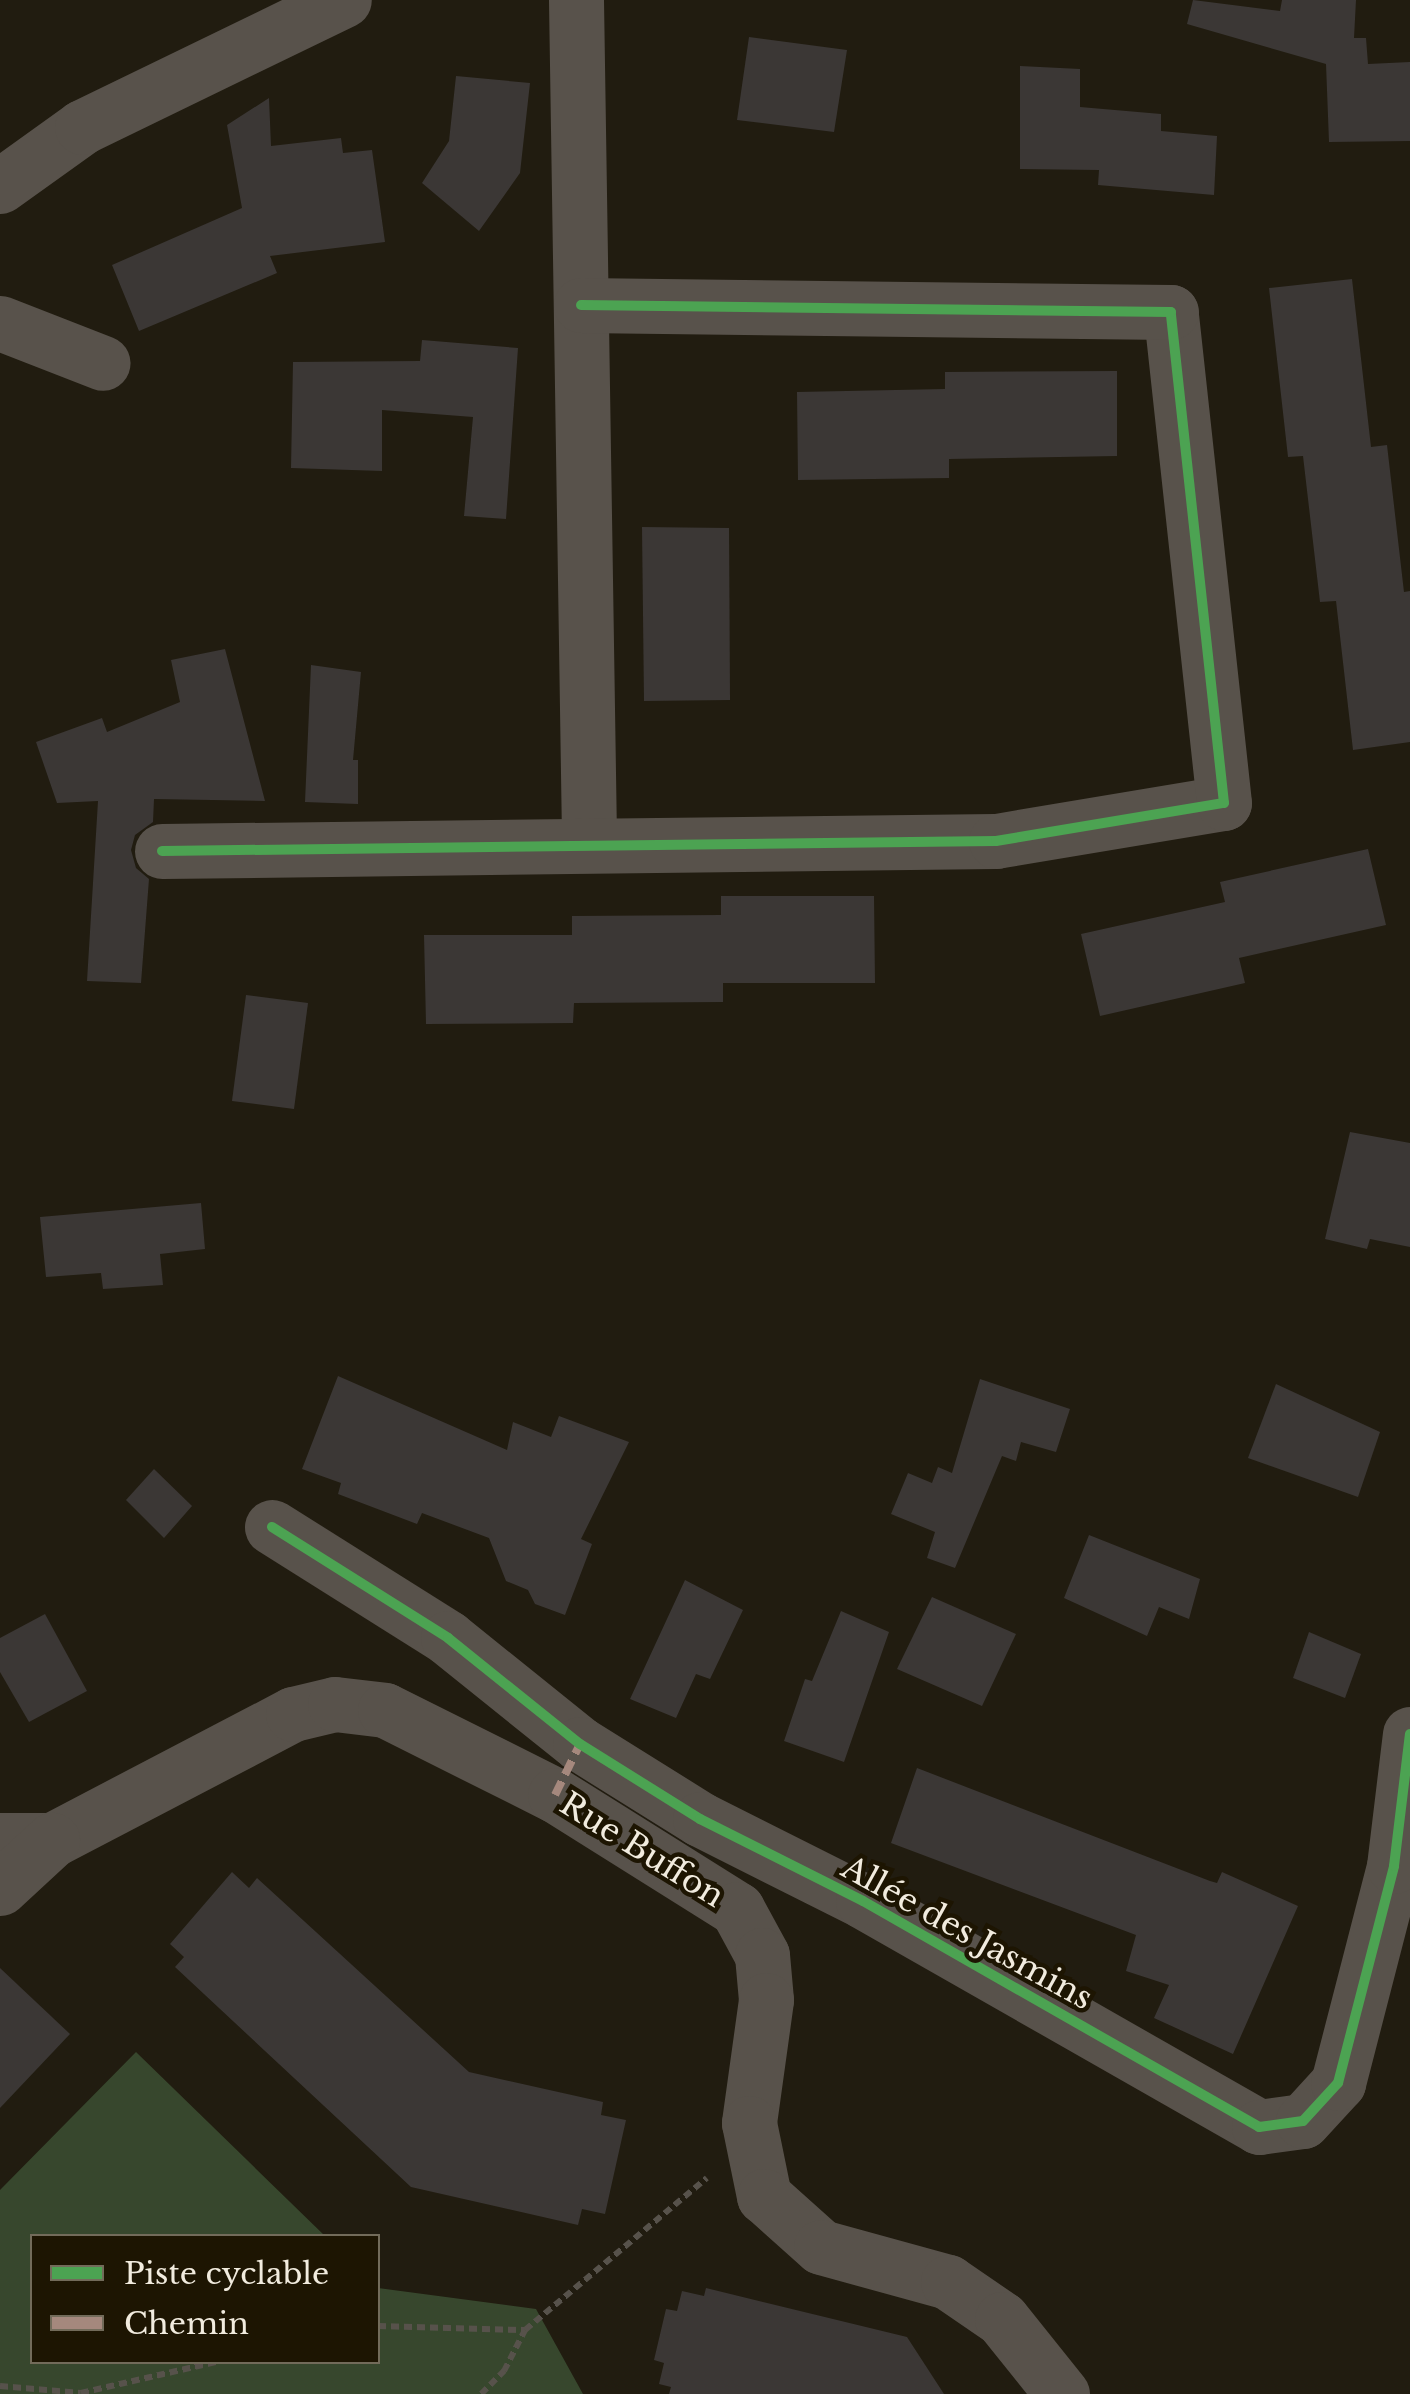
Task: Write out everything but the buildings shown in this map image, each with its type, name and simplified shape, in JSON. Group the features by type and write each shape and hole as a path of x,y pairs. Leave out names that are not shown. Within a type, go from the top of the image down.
{"street":[{"path":"0,186 82,126 344,0"},
{"path":"576,0 590,841"},
{"path":"162,851 590,841 996,841 1224,803 1171,312 581,305"},
{"path":"0,323 103,363"},
{"name":"Allée des Jasmins","path":"272,1527 448,1638 580,1744 700,1818 863,1901 1259,2127 1304,2121 1338,2083 1402,1866 1410,1734"},
{"name":"Rue Buffon","path":"0,1888 26,1840 293,1714 335,1704 385,1710 504,1769 737,1908 763,1970 766,2000 749,2123 764,2196"},
{"path":"764,2196 821,2246 948,2282 1002,2319 1062,2394"}],"path":[{"path":"481,2394 504,2371 524,2330 718,2170 764,2196"},
{"path":"380,2326 524,2330"},
{"path":"0,2386 81,2393 206,2364"}],"green space":[{"path":"136,2052 323,2234 30,2234 30,2364 380,2364 380,2288 536,2309 583,2394 0,2394 0,2190"}],"marked path":[{"path":"555,1795 580,1744"}],"cycle path":[{"path":"162,851 996,841 1224,803 1171,312 581,305"},
{"path":"272,1527 448,1638 580,1744 700,1819 863,1901 1259,2127 1303,2121 1338,2083 1394,1866 1410,1734"}]}
